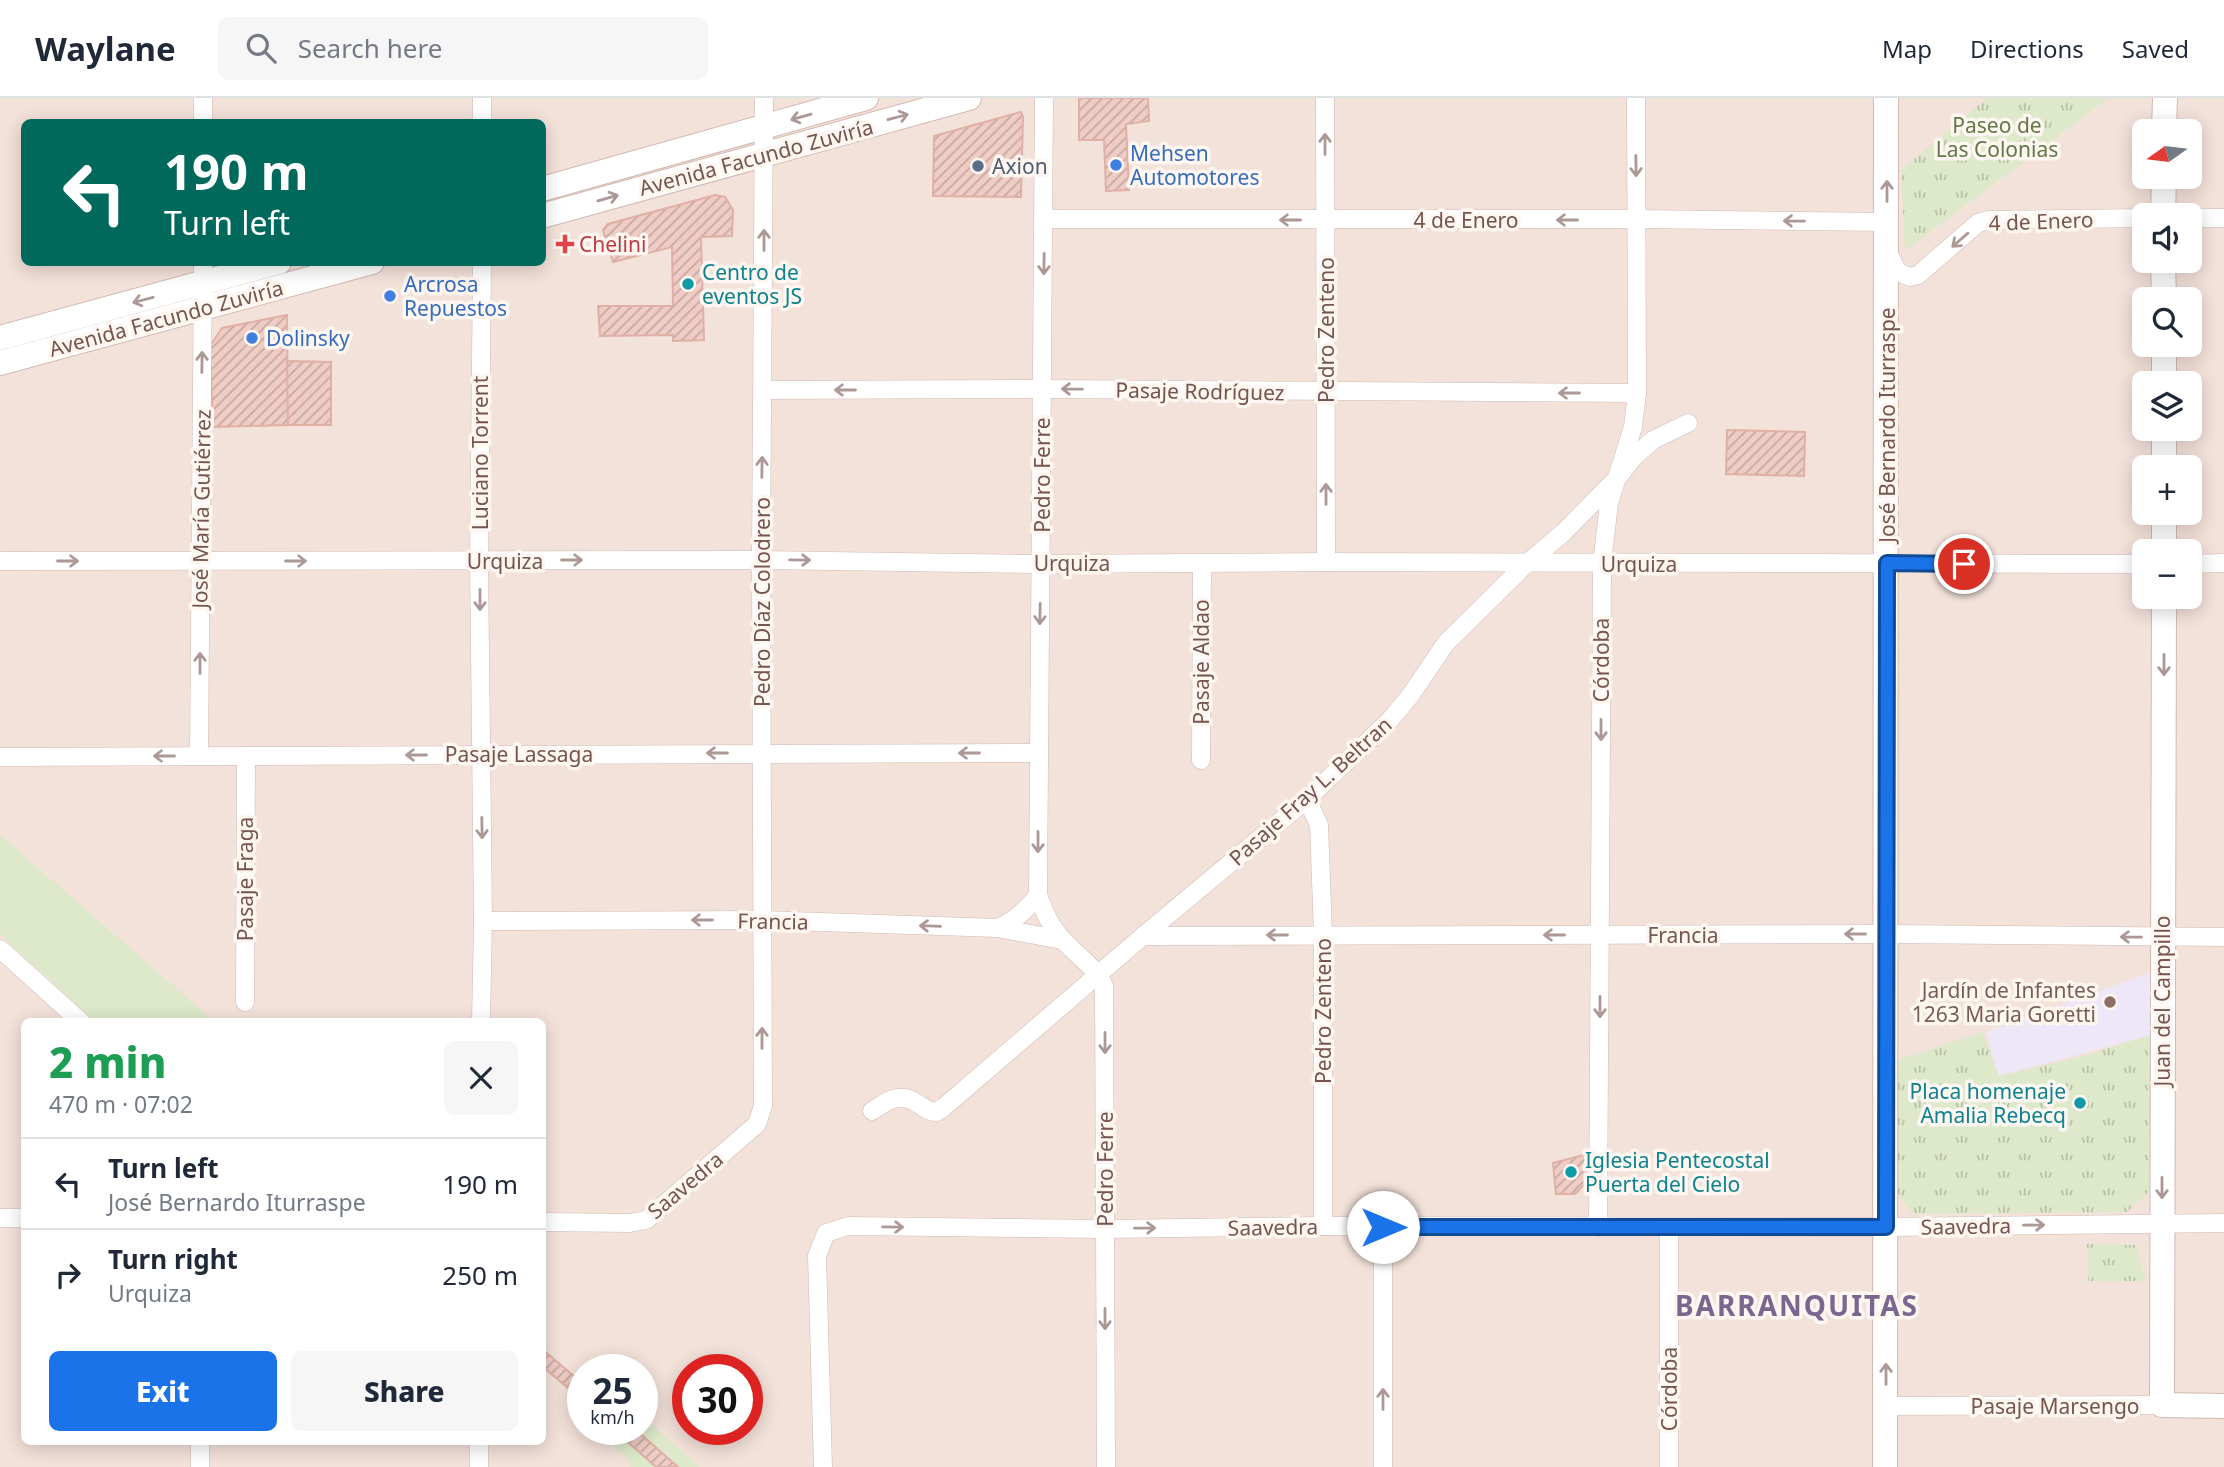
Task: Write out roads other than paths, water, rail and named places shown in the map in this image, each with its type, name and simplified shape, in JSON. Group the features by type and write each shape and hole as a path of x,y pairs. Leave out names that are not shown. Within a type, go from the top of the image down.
{"street":[{"path":"203,98 203,119"},
{"path":"482,98 482,119"},
{"name":"Pedro Díaz Colodrero","path":"763,1106 761,560 764,98"},
{"name":"Avenida Facundo Zuviría","path":"546,188 866,98"},
{"name":"Avenida Facundo Zuviría","path":"546,215 969,98"},
{"name":"Pedro Ferre","path":"1044,98 1038,895 1046,917 1062,940 1099,975 1104,986 1106,1467"},
{"name":"Pedro Zenteno","path":"1325,98 1326,562"},
{"name":"Córdoba","path":"1598,1227 1602,564 1609,503 1633,427 1637,393 1636,98"},
{"name":"José Bernardo Iturraspe","path":"1885,1467 1886,98"},
{"path":"2164,119 2165,98"},
{"name":"4 de Enero","path":"1887,251 1898,272 1910,277 1918,275 1978,223 1989,220 2132,218"},
{"path":"2202,218 2224,218"},
{"name":"4 de Enero","path":"1045,219 1637,219 1887,222"},
{"name":"Avenida Facundo Zuviría","path":"0,338 266,266"},
{"name":"Avenida Facundo Zuviría","path":"0,363 203,285 343,266"},
{"name":"Luciano Torrent","path":"481,1018 483,921 479,561 482,266"},
{"name":"José María Gutiérrez","path":"199,756 203,285"},
{"name":"Pasaje Rodríguez","path":"763,390 1637,393"},
{"name":"Pasaje Fray L. Beltran","path":"872,1111 894,1098 905,1097 927,1111 936,1112 1099,975 1307,799 1390,720 1446,643 1526,564 1564,532 1635,456 1653,440 1688,423"},
{"name":"Urquiza","path":"0,561 2132,564"},
{"name":"Pasaje Aldao","path":"1201,760 1202,563"},
{"path":"2202,564 2224,564"},
{"name":"Juan del Campillo","path":"2162,1405 2164,609"},
{"name":"Pasaje Lassaga","path":"0,757 1037,753"},
{"name":"Pasaje Fraga","path":"245,1002 246,756"},
{"name":"Pedro Zenteno","path":"1307,799 1319,825 1323,935 1323,1226"},
{"path":"998,928 1021,914 1038,895"},
{"name":"Francia","path":"483,921 762,920 998,928 1062,940"},
{"name":"Francia","path":"1143,936 1886,934 2224,937"},
{"path":"0,948 77,1018"},
{"name":"Saavedra","path":"546,1222 631,1223 646,1220 757,1124 763,1106"},
{"path":"0,1218 21,1218"},
{"name":"Saavedra","path":"823,1467 817,1256 826,1233 848,1226 1105,1229 1323,1226 1886,1227 2224,1223"},
{"path":"1383,1227 1383,1467"},
{"name":"Córdoba","path":"1669,1227 1669,1467"},
{"name":"Pasaje Marsengo","path":"1886,1406 2224,1406"},
{"path":"200,1445 200,1467"},
{"path":"479,1446 479,1467"}],"place":[{"name":"Mehsen Automotores","path":"1116,165"},
{"name":"Axion","path":"978,166"},
{"name":"Chelini","path":"565,244"},
{"name":"Centro de eventos JS","path":"688,284"},
{"name":"Arcrosa Repuestos","path":"390,296"},
{"name":"Dolinsky","path":"252,338"},
{"name":"Jardín de Infantes 1263 Maria Goretti","path":"2110,1002"},
{"name":"Placa homenaje Amalia Rebecq","path":"2080,1103"},
{"name":"Iglesia Pentecostal Puerta del Cielo","path":"1571,1172"}],"district":[{"name":"BARRANQUITAS","path":"1797,1305"}],"park label":[{"name":"Paseo de Las Colonias","path":"1997,137"}]}
